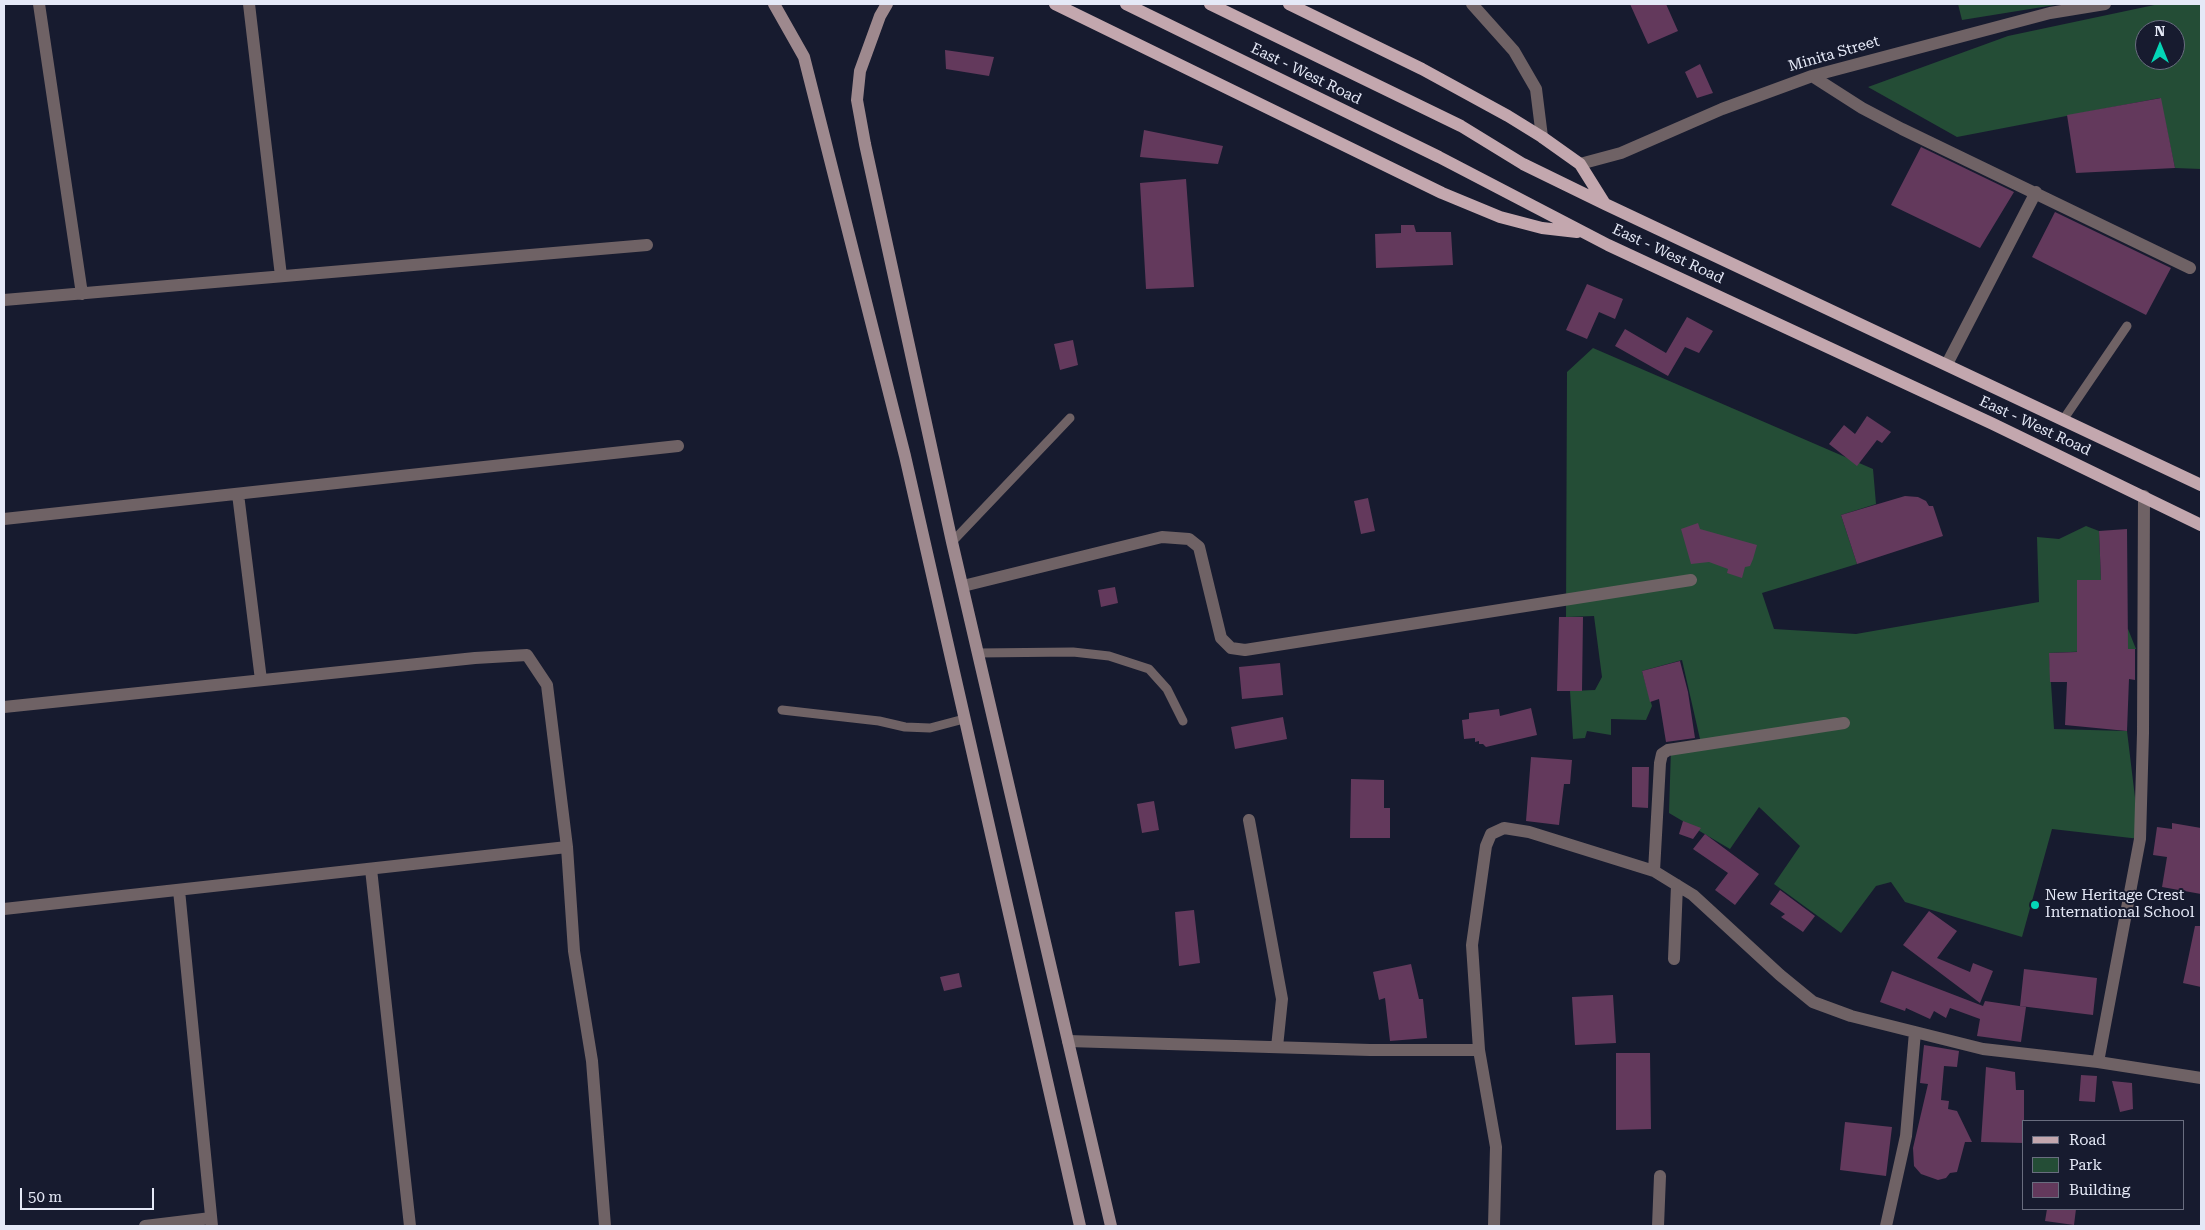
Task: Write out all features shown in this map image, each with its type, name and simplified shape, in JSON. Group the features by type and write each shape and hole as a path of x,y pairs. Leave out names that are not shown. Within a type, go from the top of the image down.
{"main road":[{"path":"774,4 804,57 905,456 1080,1226"},
{"path":"887,4 880,16 860,71 857,100 865,144 952,542 1111,1226"},
{"path":"1055,4 1442,193 1500,217 1542,228 1585,232"},
{"name":"East - West Road","path":"1126,4 1439,157 1585,232 2144,496 2201,525"},
{"name":"East - West Road","path":"1210,4 1461,126 1523,164 1605,204 2201,485"},
{"path":"1289,4 1422,69 1508,116 1542,137 1580,164 1605,204"}],"street":[{"path":"39,4 82,294"},
{"path":"249,4 281,276"},
{"path":"1472,4 1514,51 1536,89 1542,137"},
{"name":"Minita Street","path":"1580,164 1621,153 1722,109 1812,76 2049,8 2105,4"},
{"path":"1812,76 1870,112 2190,268"},
{"path":"1947,364 2036,192"},
{"path":"4,300 647,246"},
{"path":"4,519 678,446"},
{"path":"238,494 261,680"},
{"path":"2098,1062 2140,839 2143,723 2144,496"},
{"path":"963,586 1162,537 1189,539 1199,546 1220,638 1231,648 1245,650 1691,580"},
{"path":"4,707 475,658 527,655 547,684 567,847 574,951 592,1061 605,1226"},
{"path":"1654,871 1662,754 1668,750 1844,723"},
{"path":"1249,820 1282,999 1277,1047"},
{"path":"1494,1226 1496,1147 1479,1050 1472,946 1486,846 1490,834 1504,828 1529,832 1654,871 1693,895 1780,975 1813,1002 1851,1016 1982,1049 2098,1062 2201,1078"},
{"path":"4,909 567,847"},
{"path":"371,869 410,1226"},
{"path":"1674,959 1677,885"},
{"path":"145,1226 211,1222 179,890"},
{"path":"1886,1226 1906,1136 1915,1032"},
{"path":"1068,1041 1370,1050 1479,1050"},
{"path":"1658,1226 1660,1176"}],"lane":[{"path":"2063,420 2127,326"},
{"path":"952,542 1070,418"},
{"path":"978,653 1073,652 1109,656 1149,670 1167,689 1183,721"},
{"path":"782,710 906,727 930,728 964,719"}],"green space":[{"path":"1958,4 2061,4 1962,20"},
{"path":"2159,4 2201,4 2201,169 2175,168 2160,98 1957,137 1868,87 2008,36"},
{"path":"1593,348 1873,469 1876,504 1841,515 1857,564 1762,593 1774,629 1856,634 2039,602 2037,537 2059,539 2086,526 2099,531 2101,580 2077,580 2077,630 2128,629 2136,649 2049,653 2054,729 2127,731 2140,839 2052,829 2022,937 1905,902 1891,882 1876,886 1841,933 1774,884 1800,846 1759,807 1730,849 1669,813 1671,748 1700,739 1682,660 1642,671 1652,706 1646,720 1611,719 1611,735 1587,731 1585,738 1573,739 1570,691 1595,690 1602,677 1594,616 1566,617 1567,372"}],"building":[{"path":"1630,4 1666,4 1678,31 1648,44"},
{"path":"945,50 994,57 989,76 946,69"},
{"path":"1700,64 1713,93 1697,98 1685,72"},
{"path":"2161,98 2175,168 2076,173 2067,115"},
{"path":"1144,130 1223,146 1218,164 1140,157"},
{"path":"1921,147 2014,192 1980,248 1891,205"},
{"path":"1186,179 1194,287 1146,289 1140,183"},
{"path":"2055,212 2171,268 2146,315 2032,257"},
{"path":"1401,225 1414,225 1416,232 1451,232 1453,265 1376,268 1375,234 1401,233"},
{"path":"1587,284 1623,299 1615,319 1599,312 1587,339 1566,330"},
{"path":"1687,317 1713,331 1699,353 1685,347 1668,376 1615,346 1625,329 1666,353"},
{"path":"1073,340 1078,365 1060,370 1054,344"},
{"path":"1867,416 1891,432 1882,443 1877,440 1857,466 1829,444 1844,425 1855,434"},
{"path":"1905,496 1918,497 1926,501 1929,506 1933,506 1943,536 1857,564 1841,515"},
{"path":"1368,498 1375,531 1361,534 1354,501"},
{"path":"1698,523 1700,529 1757,545 1750,566 1745,567 1742,578 1727,573 1728,569 1709,562 1691,564 1681,529"},
{"path":"2127,529 2128,649 2135,649 2135,680 2129,679 2127,731 2065,725 2067,682 2050,682 2049,653 2077,652 2077,580 2101,580 2099,531"},
{"path":"1115,587 1118,603 1101,607 1098,590"},
{"path":"1559,617 1583,617 1582,691 1557,691"},
{"path":"1680,661 1688,692 1695,738 1666,742 1659,699 1650,702 1642,671"},
{"path":"1280,663 1283,695 1242,699 1239,667"},
{"path":"1531,708 1537,735 1486,747 1483,744 1479,744 1479,741 1475,742 1475,738 1464,739 1462,720 1469,719 1469,713 1499,709 1500,716"},
{"path":"1283,717 1287,739 1235,749 1231,727"},
{"path":"1531,757 1572,760 1570,784 1564,784 1559,825 1526,821"},
{"path":"1632,767 1649,767 1648,808 1632,807"},
{"path":"1351,779 1384,780 1384,808 1390,808 1390,838 1350,838"},
{"path":"1154,801 1159,830 1142,833 1137,804"},
{"path":"1683,821 1701,828 1693,839 1679,834"},
{"path":"2172,823 2201,828 2201,894 2162,887 2167,857 2153,855 2157,827 2172,829"},
{"path":"1705,834 1759,874 1735,905 1715,890 1728,873 1693,849"},
{"path":"1780,890 1815,916 1803,932 1781,917 1785,914 1770,904"},
{"path":"1194,910 1200,963 1179,966 1175,912"},
{"path":"1929,911 1957,931 1937,958 1970,972 1973,963 1993,971 1980,1003 1903,945"},
{"path":"2195,926 2201,926 2201,987 2183,983"},
{"path":"1411,964 1419,999 1423,999 1427,1038 1390,1041 1385,998 1379,1000 1373,972"},
{"path":"2024,969 2097,978 2093,1015 2020,1006"},
{"path":"1892,971 1983,1006 1985,1001 2026,1007 2021,1042 1977,1036 1980,1019 1950,1008 1946,1018 1934,1011 1930,1019 1906,1008 1905,1011 1880,1002"},
{"path":"959,973 962,987 944,991 940,977"},
{"path":"1613,995 1616,1043 1575,1045 1572,997"},
{"path":"1924,1045 1959,1051 1957,1067 1944,1066 1941,1100 1949,1101 1948,1109 1957,1111 1972,1142 1965,1142 1957,1172 1950,1173 1946,1178 1938,1180 1921,1174 1914,1166 1913,1148 1928,1084 1920,1083"},
{"path":"1616,1053 1650,1053 1651,1129 1616,1130"},
{"path":"1986,1067 2015,1072 2016,1090 2024,1090 2022,1143 1981,1142"},
{"path":"2081,1075 2097,1076 2095,1102 2079,1101"},
{"path":"2112,1081 2132,1083 2133,1109 2120,1112"},
{"path":"1845,1122 1892,1127 1886,1176 1840,1170"},
{"path":"2047,1210 2076,1210 2074,1225 2045,1221"}],"place":[{"name":"New Heritage Crest International School","path":"2035,905"}]}
